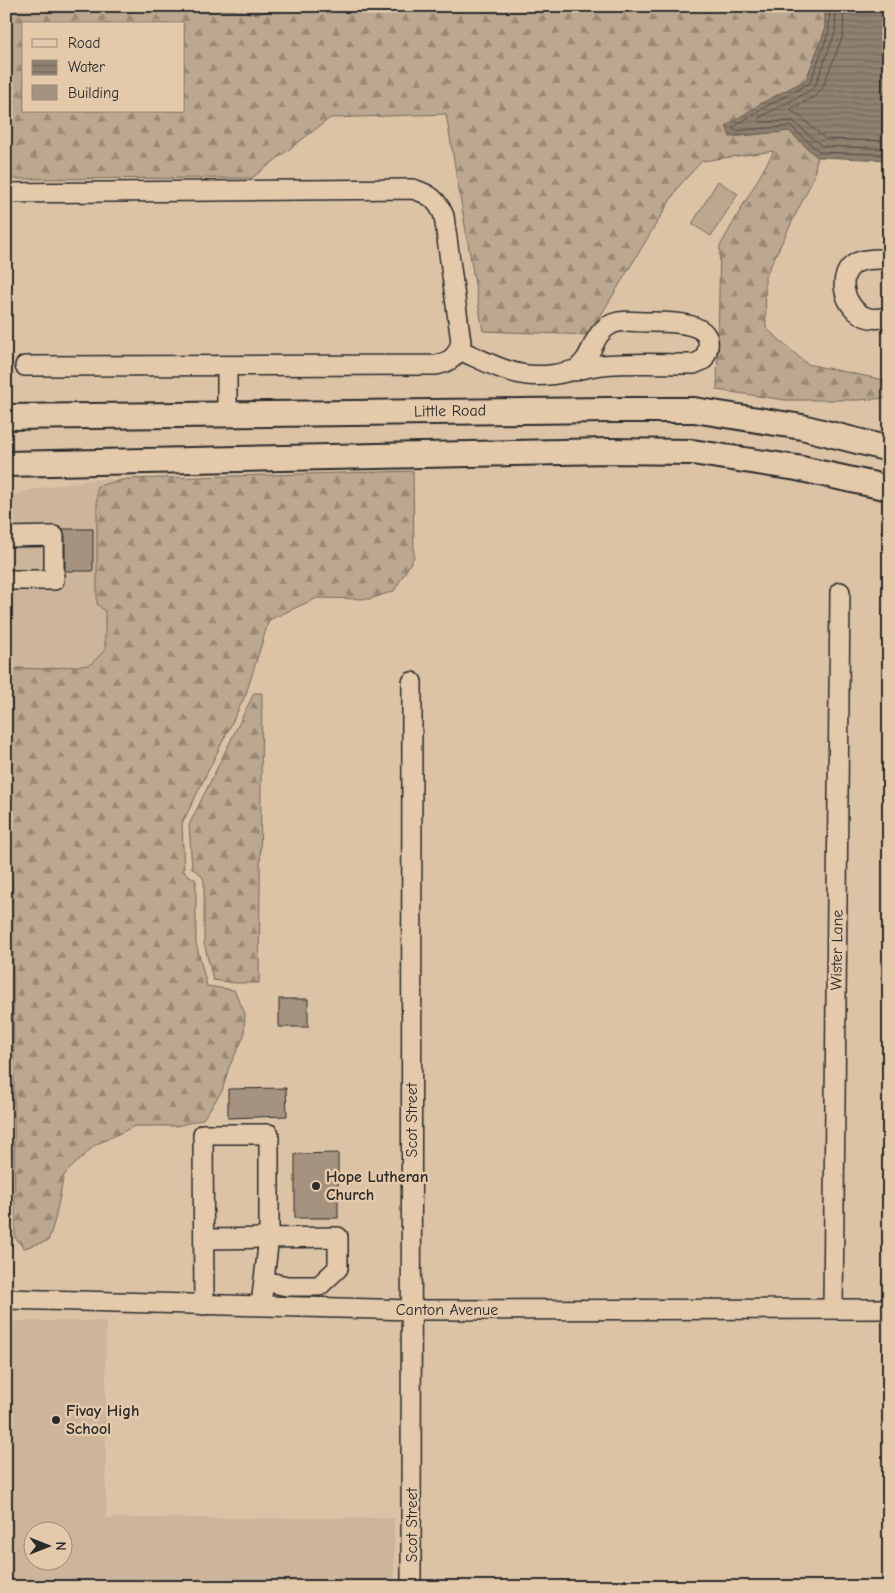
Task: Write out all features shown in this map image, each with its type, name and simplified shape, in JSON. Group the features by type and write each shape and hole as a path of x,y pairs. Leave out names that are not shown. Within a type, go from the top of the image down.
{"main road":[{"name":"Little Road","path":"6,417 694,410 802,427 889,449"},
{"path":"6,464 598,452 692,452 796,468 889,488"}],"street":[{"path":"6,193 413,189 426,193 434,198 444,216 461,342 458,353 448,362 436,365 24,366"},
{"path":"889,259 873,258 858,262 848,269 844,282 845,295 853,310 866,318 879,319 889,317"},
{"path":"459,350 506,370 543,376 564,374 603,365 694,364 703,360 709,347 708,339 702,331 674,322 618,322 608,325 598,336 586,360 575,371"},
{"path":"226,366 227,414"},
{"path":"6,537 54,536 54,580 6,580"},
{"name":"Wister Lane","path":"833,1308 840,592"},
{"name":"Scot Street","path":"412,682 412,1587"},
{"path":"204,1305 203,1134 269,1134 269,1237 261,1305"},
{"path":"204,1239 338,1237 338,1268 319,1286 287,1286 264,1281"},
{"name":"Canton Avenue","path":"6,1299 412,1310 889,1309"}],"shaded area":[{"path":"96,479 127,479 97,486 105,611 105,650 91,665 42,669 18,668 11,672 14,494"},
{"name":"Fivay High School","path":"6,1321 106,1321 106,1518 394,1518 394,1587 6,1587"}],"green space":[{"path":"6,6 190,6 258,14 283,6 825,6 825,30 806,80 760,104 730,137 789,131 817,157 814,177 765,277 766,328 807,364 889,381 889,398 785,400 717,390 720,246 774,151 702,161 679,186 589,335 483,331 446,114 330,118 252,178 12,179 7,128"},
{"path":"190,6 283,6 258,14"},
{"path":"718,181 738,194 711,236 692,224"},
{"path":"413,471 414,557 394,591 370,599 317,598 269,620 246,694 182,824 184,872 196,880 196,943 207,986 234,990 245,1013 244,1036 229,1067 222,1091 203,1119 177,1126 135,1126 95,1145 64,1175 55,1220 48,1241 24,1248 15,1238 11,672 18,668 42,669 90,665 105,650 105,611 97,604 97,486 127,479"},
{"path":"254,693 262,693 259,983 235,983 213,980 204,943 204,880 192,868 189,825"}],"water":[{"path":"825,6 889,6 889,160 817,157 789,131 730,137 726,126 760,104 806,80 825,30"}],"building":[{"path":"62,529 93,529 93,571 65,571 65,536"},
{"path":"279,999 308,999 308,1027 279,1027"},
{"path":"286,1088 287,1116 228,1118 228,1089"},
{"name":"Hope Lutheran Church","path":"338,1153 338,1218 295,1218 295,1154"}],"place":[{"name":"Hope Lutheran Church","path":"316,1186"},
{"name":"Fivay High School","path":"56,1420"}]}
